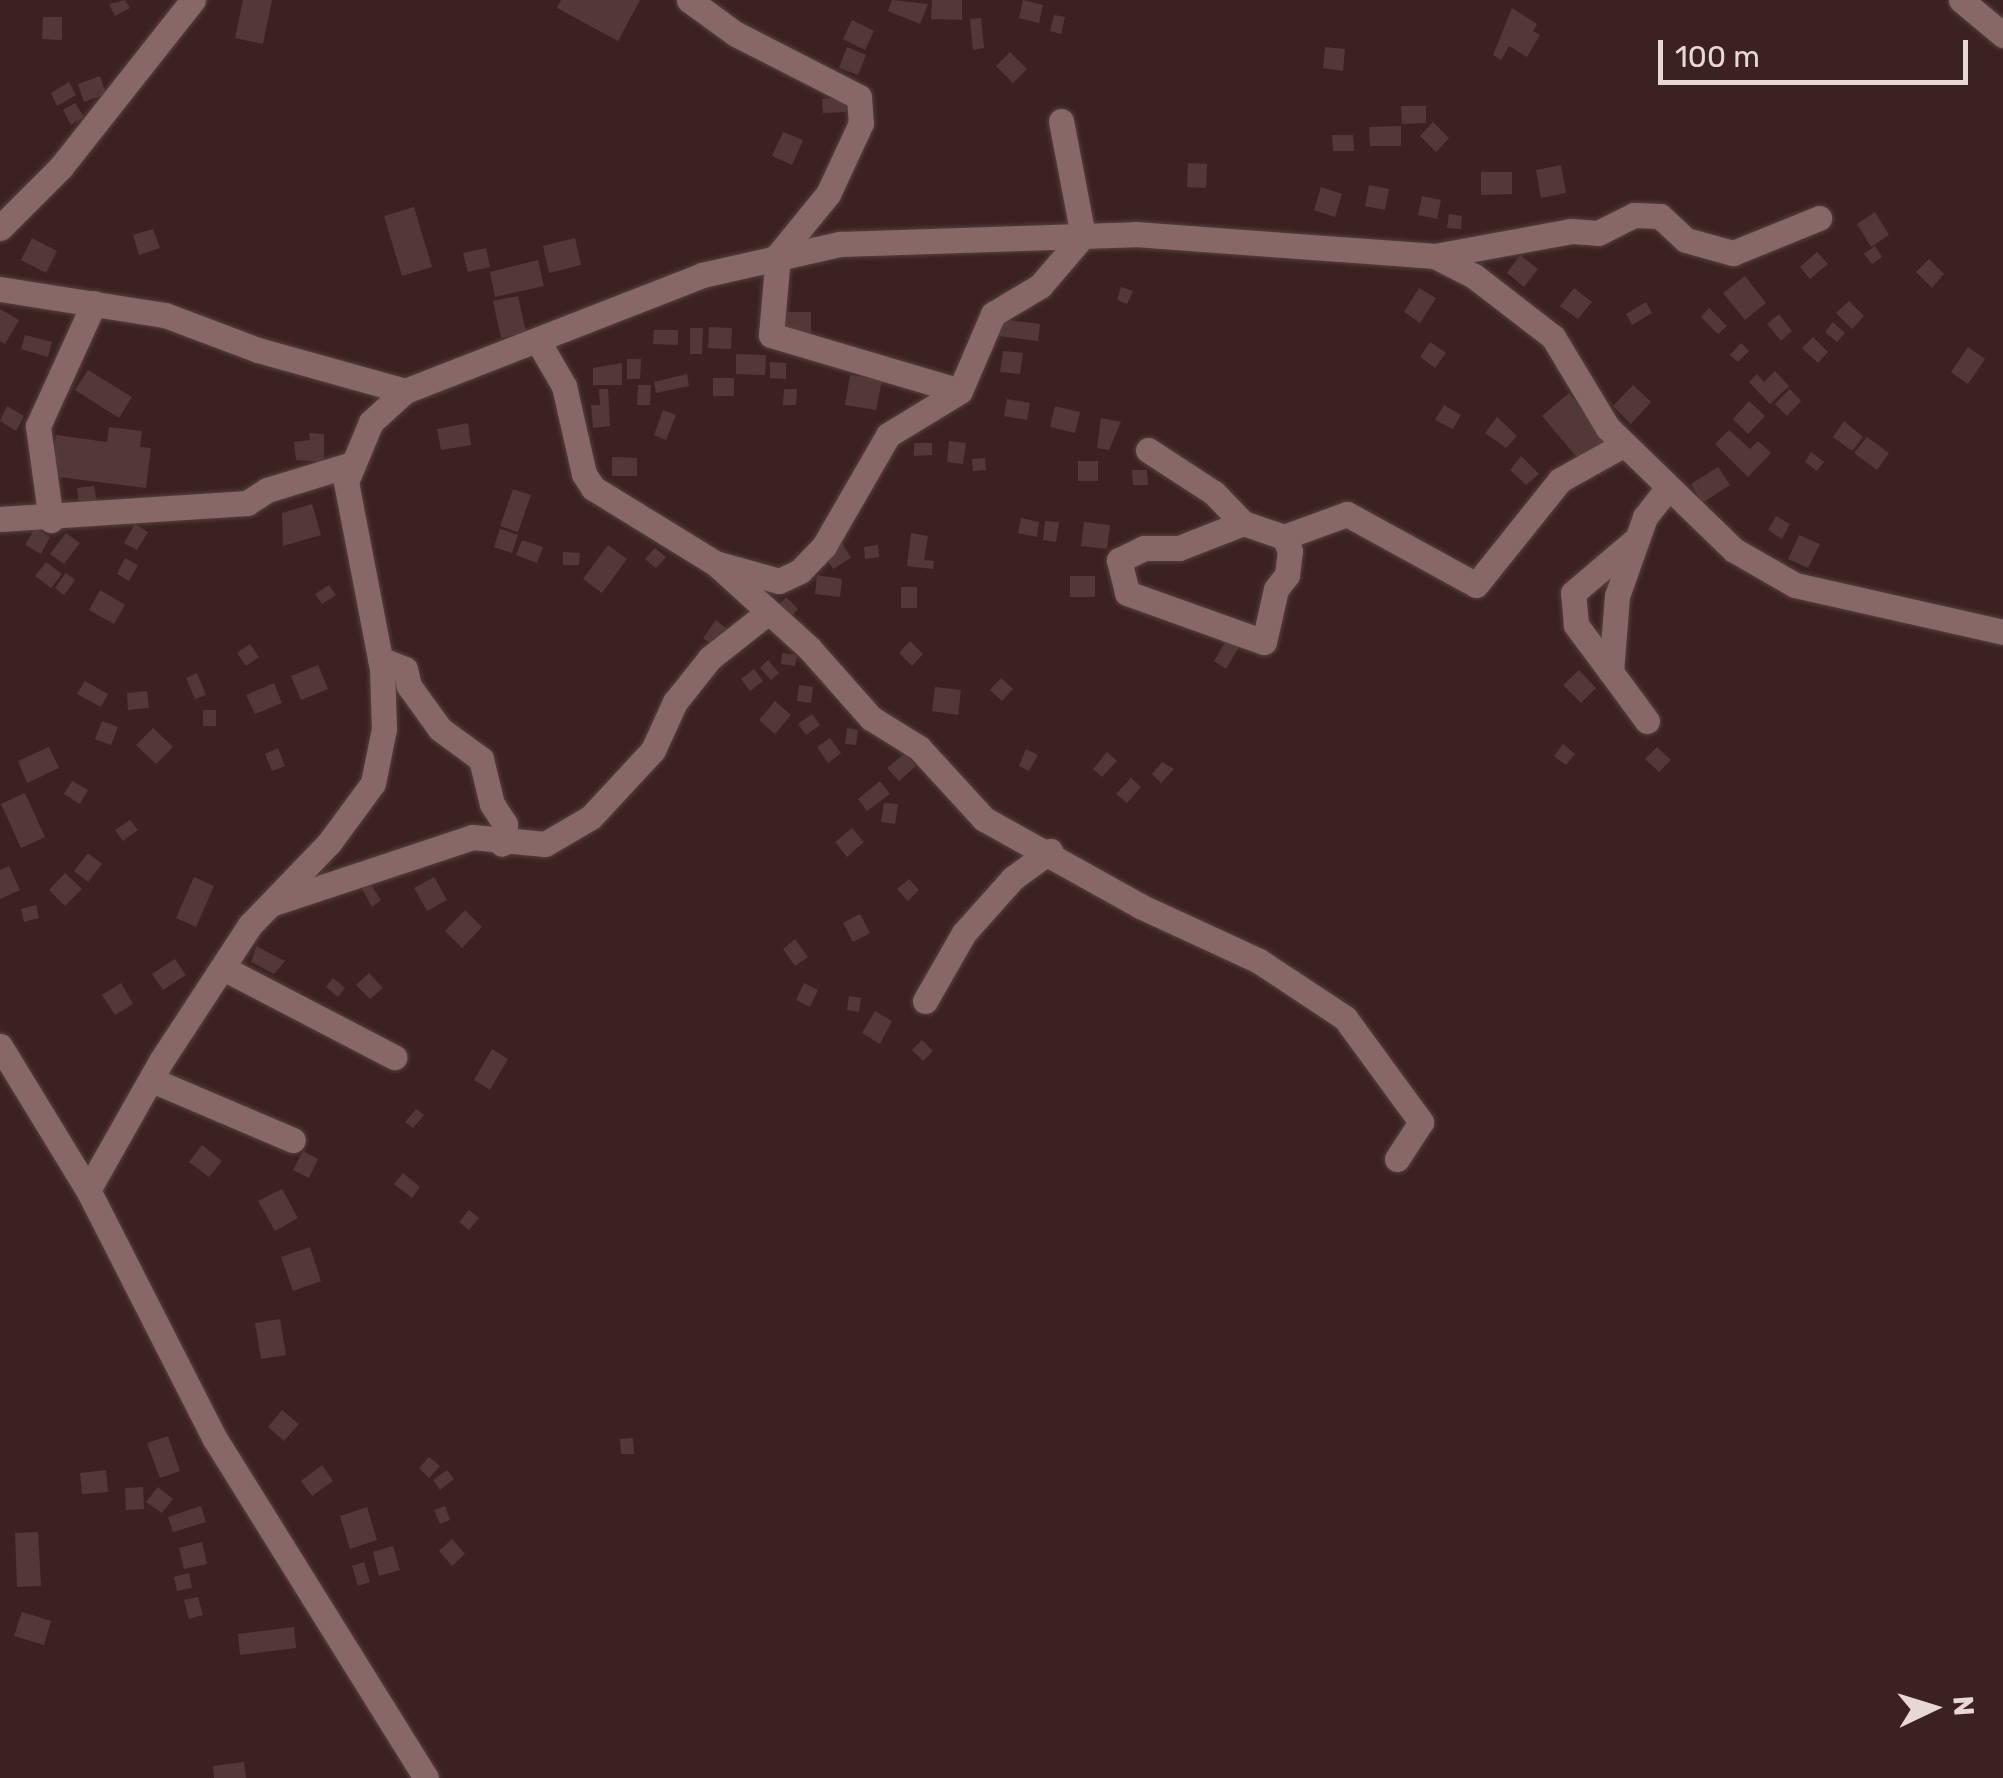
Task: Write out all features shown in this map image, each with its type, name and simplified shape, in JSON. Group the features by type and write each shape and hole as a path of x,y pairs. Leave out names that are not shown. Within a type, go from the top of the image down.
{"street":[{"path":"0,228 61,167 193,0"},
{"path":"688,0 736,34 859,97 860,123 828,194 778,255 771,335 960,390"},
{"path":"1961,0 2003,35"},
{"path":"1062,121 1083,236"},
{"path":"88,1190 152,1080 269,905 374,783 384,730 380,658 352,535 349,464 371,422 406,391 538,343 702,275 840,244 1214,236 1435,256 1571,231 1598,233 1634,215 1660,216 1686,240 1734,254 1819,218"},
{"path":"715,563 779,581 800,571 824,546 888,435 960,390 993,314 1040,286 1083,236"},
{"path":"1435,256 1474,276 1553,337 1623,445 1666,490 1734,550 1795,585 2003,632"},
{"path":"0,289 165,315 258,350 406,391"},
{"path":"51,520 38,426 94,303"},
{"path":"538,343 564,386 588,483 715,563 809,648 871,718 919,748 984,819 1050,851 1140,906 1259,961 1345,1018 1421,1122 1397,1159"},
{"path":"1148,450 1214,493 1243,523 1284,537 1346,514 1476,585 1560,480 1623,445"},
{"path":"3,524 247,503 267,490 349,464"},
{"path":"1611,672 1617,596 1637,538 1666,490"},
{"path":"1243,523 1179,548 1144,548 1119,560 1127,593 1264,642 1276,589 1287,574 1290,552 1284,537"},
{"path":"1637,538 1573,593 1576,624 1647,721"},
{"path":"269,905 472,838 502,844 545,844 591,817 653,750 675,702 710,658 767,612"},
{"path":"380,658 404,668 408,686 440,728 481,759 492,804 506,824 502,844"},
{"path":"925,1001 964,933 1013,878 1050,851"},
{"path":"225,969 394,1057"},
{"path":"0,1046 88,1190 215,1439 426,1778"},
{"path":"152,1080 293,1140"}],"building":[{"path":"125,0 130,8 115,16 109,4"},
{"path":"243,0 272,0 263,44 235,38"},
{"path":"561,0 640,0 618,41 557,8"},
{"path":"892,0 928,4 920,24 888,11"},
{"path":"932,0 962,0 962,20 931,19"},
{"path":"1023,0 1043,5 1039,23 1019,18"},
{"path":"1512,8 1537,24 1533,31 1540,35 1527,57 1509,46 1501,60 1493,55"},
{"path":"1054,15 1065,17 1061,34 1050,31"},
{"path":"43,17 62,17 62,40 42,39"},
{"path":"981,18 984,48 973,50 970,19"},
{"path":"852,20 874,31 865,50 843,39"},
{"path":"847,47 866,55 858,75 839,68"},
{"path":"1325,47 1345,49 1343,71 1323,68"},
{"path":"1010,52 1027,69 1013,83 996,66"},
{"path":"100,76 106,94 84,102 78,84"},
{"path":"69,82 76,95 57,106 51,93"},
{"path":"845,97 846,112 823,113 822,99"},
{"path":"75,103 84,117 71,125 63,110"},
{"path":"1401,106 1426,106 1426,123 1402,124"},
{"path":"1433,122 1449,138 1436,152 1420,136"},
{"path":"1401,126 1401,146 1370,146 1369,127"},
{"path":"783,132 803,140 792,165 772,156"},
{"path":"1332,135 1353,135 1354,151 1333,151"},
{"path":"1188,163 1207,164 1206,188 1187,187"},
{"path":"1561,165 1566,193 1541,198 1536,170"},
{"path":"1481,172 1512,172 1512,194 1481,195"},
{"path":"1369,185 1389,189 1385,210 1365,206"},
{"path":"1321,187 1342,194 1335,217 1314,210"},
{"path":"1422,196 1441,200 1437,219 1418,215"},
{"path":"414,207 432,267 402,276 384,216"},
{"path":"1875,212 1889,235 1871,247 1857,224"},
{"path":"1449,214 1462,216 1461,229 1447,228"},
{"path":"153,229 160,248 139,255 133,235"},
{"path":"32,238 57,251 46,273 21,260"},
{"path":"575,238 581,265 549,273 543,246"},
{"path":"1875,246 1882,257 1872,264 1864,254"},
{"path":"486,248 490,267 468,272 463,253"},
{"path":"1817,252 1828,264 1810,279 1800,267"},
{"path":"1520,255 1538,269 1524,287 1507,273"},
{"path":"1929,259 1944,274 1932,288 1916,272"},
{"path":"538,260 544,286 495,297 490,272"},
{"path":"1745,276 1766,303 1745,320 1723,293"},
{"path":"1121,287 1133,291 1127,304 1117,300"},
{"path":"1419,288 1436,298 1420,323 1404,312"},
{"path":"1574,288 1592,302 1578,319 1560,306"},
{"path":"518,296 526,332 501,338 493,301"},
{"path":"1849,301 1864,316 1852,329 1836,313"},
{"path":"1646,302 1652,313 1632,325 1626,314"},
{"path":"1709,308 1727,326 1718,334 1701,317"},
{"path":"0,309 19,320 5,344 0,341"},
{"path":"785,312 811,312 811,333 786,333"},
{"path":"1779,314 1792,331 1781,341 1767,324"},
{"path":"1000,319 1040,324 1038,341 998,336"},
{"path":"1833,322 1845,333 1837,342 1825,332"},
{"path":"709,327 732,328 731,349 708,348"},
{"path":"690,328 703,328 702,354 690,354"},
{"path":"654,330 678,330 678,345 653,344"},
{"path":"25,335 52,342 48,357 21,349"},
{"path":"1813,337 1828,352 1818,363 1802,348"},
{"path":"1430,342 1446,353 1435,368 1420,357"},
{"path":"1741,343 1749,351 1738,362 1730,355"},
{"path":"1968,347 1985,359 1968,384 1951,372"},
{"path":"1003,351 1023,353 1020,374 1000,372"},
{"path":"736,354 766,355 765,375 736,374"},
{"path":"627,359 641,359 640,379 627,379"},
{"path":"770,362 786,363 786,379 770,378"},
{"path":"622,363 622,385 593,385 593,368"},
{"path":"88,370 132,397 119,418 75,390"},
{"path":"1775,371 1789,386 1770,404 1749,382 1757,374 1764,382"},
{"path":"687,374 689,386 656,393 654,382"},
{"path":"850,375 882,380 876,410 845,405"},
{"path":"713,378 734,378 734,396 713,396"},
{"path":"638,385 651,385 650,405 637,405"},
{"path":"1633,385 1651,402 1631,424 1613,406"},
{"path":"599,389 608,389 610,426 593,428 591,405 600,405"},
{"path":"784,389 797,389 796,405 783,405"},
{"path":"1790,389 1801,401 1787,416 1775,404"},
{"path":"1569,393 1605,442 1580,461 1542,416"},
{"path":"1007,399 1030,403 1027,420 1004,416"},
{"path":"1749,401 1765,416 1748,434 1733,419"},
{"path":"1444,405 1461,415 1453,429 1435,420"},
{"path":"7,406 24,416 16,431 0,421"},
{"path":"1055,406 1080,412 1075,433 1050,427"},
{"path":"663,410 676,415 666,440 654,435"},
{"path":"1497,417 1517,436 1506,448 1485,433"},
{"path":"1101,418 1121,422 1109,450 1097,448"},
{"path":"1844,421 1863,437 1852,451 1833,437"},
{"path":"468,423 471,445 441,450 437,429"},
{"path":"109,427 142,431 140,447 151,448 146,488 51,476 56,435 107,442"},
{"path":"1729,430 1750,449 1758,441 1771,453 1748,477 1715,444"},
{"path":"309,433 324,434 324,462 296,460 294,442 310,440"},
{"path":"1867,437 1889,453 1877,470 1854,453"},
{"path":"949,441 966,443 963,464 947,462"},
{"path":"914,443 932,443 932,455 914,456"},
{"path":"1811,452 1824,462 1817,471 1805,462"},
{"path":"1521,456 1539,474 1526,485 1510,470"},
{"path":"612,457 637,458 637,476 612,476"},
{"path":"985,458 986,470 973,471 972,459"},
{"path":"1078,461 1098,461 1098,481 1078,481"},
{"path":"1718,467 1730,485 1702,503 1691,484"},
{"path":"1132,470 1147,470 1148,485 1133,485"},
{"path":"94,486 97,503 79,505 77,488"},
{"path":"513,489 531,495 518,532 500,526"},
{"path":"312,504 321,535 283,546 282,513"},
{"path":"1776,516 1790,524 1782,539 1768,530"},
{"path":"1021,518 1039,522 1037,537 1018,533"},
{"path":"1045,521 1059,522 1056,542 1043,540"},
{"path":"1084,522 1110,525 1107,549 1081,546"},
{"path":"135,524 148,532 137,550 124,543"},
{"path":"35,528 50,537 41,554 25,545"},
{"path":"500,529 518,535 512,553 494,547"},
{"path":"66,533 80,543 64,564 50,554"},
{"path":"911,533 928,536 924,560 934,561 933,569 907,566"},
{"path":"1799,535 1820,544 1808,568 1788,559"},
{"path":"522,540 543,547 537,563 516,555"},
{"path":"842,543 851,558 833,569 823,554"},
{"path":"608,545 627,559 602,593 583,579"},
{"path":"878,545 879,557 865,559 864,547"},
{"path":"655,548 666,557 656,568 645,559"},
{"path":"563,552 580,553 579,565 563,565"},
{"path":"125,558 138,565 129,581 117,574"},
{"path":"46,562 62,574 51,588 35,576"},
{"path":"66,573 75,580 64,595 55,588"},
{"path":"817,575 842,579 840,597 815,594"},
{"path":"1070,576 1095,576 1095,597 1070,597"},
{"path":"329,585 336,595 322,604 315,594"},
{"path":"901,587 917,587 917,608 901,608"},
{"path":"100,590 125,605 114,624 89,610"},
{"path":"786,597 798,609 787,621 775,609"},
{"path":"716,620 731,632 718,650 703,638"},
{"path":"1227,639 1239,647 1226,669 1214,661"},
{"path":"910,641 923,654 912,666 899,653"},
{"path":"250,644 259,657 246,666 237,653"},
{"path":"782,653 797,655 795,666 781,664"},
{"path":"768,660 779,673 771,680 760,668"},
{"path":"318,665 328,689 301,700 291,676"},
{"path":"754,669 763,681 750,691 741,679"},
{"path":"1579,670 1596,688 1581,703 1563,685"},
{"path":"197,673 206,695 195,699 186,678"},
{"path":"1001,678 1013,689 1002,701 990,690"},
{"path":"85,681 108,694 101,707 77,694"},
{"path":"274,683 282,703 255,714 246,695"},
{"path":"799,685 813,687 811,703 797,701"},
{"path":"935,687 961,690 958,715 932,711"},
{"path":"147,691 149,708 128,710 127,693"},
{"path":"775,701 791,715 775,734 759,720"},
{"path":"203,710 216,710 216,726 203,726"},
{"path":"812,714 820,725 806,735 798,724"},
{"path":"102,721 118,727 111,745 95,739"},
{"path":"153,728 173,747 156,764 136,745"},
{"path":"847,728 858,730 856,745 845,744"},
{"path":"830,738 841,753 828,763 817,747"},
{"path":"1563,744 1575,754 1566,765 1554,756"},
{"path":"49,747 59,768 27,783 18,761"},
{"path":"1657,747 1671,760 1659,772 1645,759"},
{"path":"278,748 285,766 272,771 265,754"},
{"path":"1026,749 1038,755 1029,771 1019,766"},
{"path":"1107,752 1117,761 1102,777 1093,769"},
{"path":"905,753 916,766 899,781 887,768"},
{"path":"1162,762 1174,769 1161,783 1152,774"},
{"path":"1131,778 1141,787 1127,803 1116,794"},
{"path":"72,781 88,790 80,804 64,794"},
{"path":"880,781 890,794 867,811 858,799"},
{"path":"25,793 45,837 21,848 1,804"},
{"path":"884,803 898,804 895,824 881,822"},
{"path":"130,820 138,830 123,841 115,830"},
{"path":"852,828 864,842 847,857 835,842"},
{"path":"88,853 102,864 88,882 74,871"},
{"path":"9,866 20,890 0,899 0,870"},
{"path":"65,873 82,889 65,906 49,890"},
{"path":"194,877 214,886 196,927 176,918"},
{"path":"434,877 447,900 427,911 414,888"},
{"path":"909,879 919,890 908,901 897,889"},
{"path":"368,880 381,900 372,907 361,887"},
{"path":"36,905 39,918 24,922 21,909"},
{"path":"465,910 482,927 462,948 445,931"},
{"path":"860,914 870,933 853,942 843,923"},
{"path":"795,939 808,957 795,966 783,949"},
{"path":"256,946 285,961 274,974 251,962"},
{"path":"175,959 186,975 163,990 152,974"},
{"path":"369,973 383,988 370,999 356,985"},
{"path":"333,978 345,988 338,997 326,987"},
{"path":"121,983 133,1004 115,1015 102,995"},
{"path":"804,983 818,990 810,1007 796,1000"},
{"path":"849,996 861,998 859,1012 847,1010"},
{"path":"875,1011 892,1021 880,1044 862,1033"},
{"path":"922,1040 933,1051 923,1061 912,1050"},
{"path":"492,1049 508,1059 490,1090 474,1080"},
{"path":"416,1109 424,1115 413,1128 405,1122"},
{"path":"202,1145 222,1161 209,1177 189,1162"},
{"path":"303,1151 318,1159 309,1178 293,1170"},
{"path":"403,1173 420,1187 412,1198 394,1184"},
{"path":"282,1189 298,1218 275,1231 258,1201"},
{"path":"469,1210 479,1218 469,1230 459,1222"},
{"path":"310,1247 321,1281 293,1291 281,1257"},
{"path":"280,1319 286,1355 261,1359 255,1323"},
{"path":"282,1410 299,1424 284,1441 268,1427"},
{"path":"168,1436 180,1471 160,1478 147,1443"},
{"path":"633,1438 634,1454 621,1454 620,1439"},
{"path":"429,1457 440,1466 429,1478 419,1468"},
{"path":"322,1465 333,1481 312,1496 301,1481"},
{"path":"106,1470 108,1492 82,1494 80,1473"},
{"path":"447,1470 454,1479 440,1490 433,1480"},
{"path":"143,1487 144,1509 126,1510 125,1488"},
{"path":"158,1487 173,1499 162,1513 146,1502"},
{"path":"201,1506 206,1522 173,1532 168,1517"},
{"path":"445,1506 450,1520 440,1524 434,1510"},
{"path":"367,1507 377,1540 350,1549 340,1516"},
{"path":"38,1532 41,1586 17,1587 15,1533"},
{"path":"452,1539 465,1554 452,1566 439,1551"},
{"path":"202,1542 207,1564 184,1569 179,1548"},
{"path":"393,1546 400,1570 379,1576 373,1552"},
{"path":"364,1562 370,1582 358,1586 352,1566"},
{"path":"189,1573 192,1588 177,1591 174,1577"},
{"path":"198,1597 203,1615 189,1619 184,1600"},
{"path":"22,1612 51,1621 44,1645 14,1636"},
{"path":"294,1627 296,1648 240,1655 238,1634"},
{"path":"244,1762 246,1778 214,1778 213,1766"}]}
